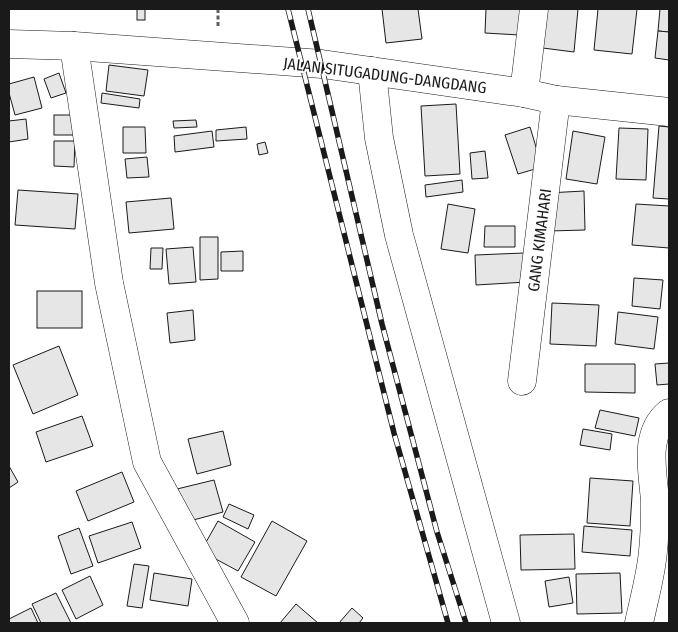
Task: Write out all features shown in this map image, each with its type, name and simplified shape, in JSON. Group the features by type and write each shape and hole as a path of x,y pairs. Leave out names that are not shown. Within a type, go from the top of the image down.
{"street":[{"path":"524,93 534,9"},
{"name":"JALAN SITUGADUNG-DANGDANG","path":"9,44 74,46 322,64 524,93 556,100 669,112"},
{"path":"74,46 109,283 147,462 234,623"},
{"path":"372,71 379,138 399,236 506,623"},
{"name":"GANG KIMAHARI","path":"522,381 556,100"},
{"path":"639,623 653,553 654,500 651,452 654,437 664,417 669,413"}],"building":[{"path":"137,9 145,9 145,20 137,20"},
{"path":"382,9 418,9 422,39 386,43"},
{"path":"486,9 521,9 519,35 485,33"},
{"path":"539,9 578,9 574,52 535,47"},
{"path":"598,9 637,9 632,54 594,50"},
{"path":"660,9 669,9 669,32 658,31"},
{"path":"658,31 669,32 669,60 655,58"},
{"path":"109,65 148,70 144,96 106,91"},
{"path":"59,73 66,93 51,98 44,79"},
{"path":"34,77 42,108 15,115 9,93 9,84"},
{"path":"102,93 140,99 139,108 101,103"},
{"path":"456,104 460,174 425,176 421,106"},
{"path":"54,115 80,115 80,135 54,135"},
{"path":"26,119 28,139 9,142 9,121"},
{"path":"196,120 197,127 174,128 173,121"},
{"path":"659,126 669,127 669,199 653,198"},
{"path":"123,127 145,127 146,153 123,153"},
{"path":"246,127 247,139 216,141 216,130"},
{"path":"530,127 542,167 518,174 505,135"},
{"path":"619,128 648,129 646,180 616,179"},
{"path":"212,131 214,147 175,152 174,136"},
{"path":"573,131 605,137 597,184 566,179"},
{"path":"54,141 75,141 74,167 54,166"},
{"path":"265,142 268,153 259,155 257,144"},
{"path":"485,151 488,178 472,179 470,153"},
{"path":"147,157 149,177 127,178 125,159"},
{"path":"462,180 463,192 426,197 425,185"},
{"path":"18,190 78,194 75,229 15,225"},
{"path":"584,191 585,230 549,231 547,193"},
{"path":"171,198 174,229 129,233 126,202"},
{"path":"448,204 475,209 468,253 441,249"},
{"path":"636,204 669,206 669,248 632,245"},
{"path":"485,226 515,226 515,247 484,247"},
{"path":"200,237 218,237 218,279 200,280"},
{"path":"193,247 196,282 169,284 166,249"},
{"path":"151,248 163,248 162,269 150,269"},
{"path":"243,251 243,271 221,271 221,252"},
{"path":"524,253 527,282 476,285 475,255"},
{"path":"634,278 663,280 660,309 632,306"},
{"path":"37,291 82,291 82,328 37,328"},
{"path":"552,303 599,305 596,346 550,344"},
{"path":"193,310 195,340 170,343 167,313"},
{"path":"618,312 658,317 654,349 615,344"},
{"path":"59,346 78,395 33,414 13,365"},
{"path":"669,363 669,384 657,385 655,364"},
{"path":"585,364 635,364 635,393 585,392"},
{"path":"600,410 639,418 635,436 595,428"},
{"path":"82,416 93,446 46,462 36,432"},
{"path":"583,429 612,434 610,450 580,445"},
{"path":"223,431 231,465 197,474 188,439"},
{"path":"9,466 18,482 9,488"},
{"path":"122,472 134,502 88,521 76,491"},
{"path":"590,478 633,481 630,526 587,523"},
{"path":"214,480 223,512 186,522 177,489"},
{"path":"229,504 254,515 248,529 223,517"},
{"path":"218,521 255,542 238,571 201,551"},
{"path":"272,521 307,541 276,596 241,577"},
{"path":"132,522 141,548 98,563 89,536"},
{"path":"584,526 632,530 630,556 582,552"},
{"path":"79,528 93,566 71,574 58,536"},
{"path":"574,534 575,569 521,570 520,535"},
{"path":"134,564 149,566 142,608 127,606"},
{"path":"154,573 192,579 188,606 150,600"},
{"path":"620,573 622,613 577,614 576,574"},
{"path":"90,576 103,605 76,619 62,590"},
{"path":"569,577 573,603 549,607 545,581"},
{"path":"56,593 71,623 41,623 32,604"},
{"path":"296,604 318,623 280,623"},
{"path":"31,608 38,623 9,623 9,619"},
{"path":"352,608 363,618 359,623 339,623"}],"railway":[{"path":"288,9 394,433 448,623"},
{"path":"308,9 382,324 437,532 466,623"}]}
